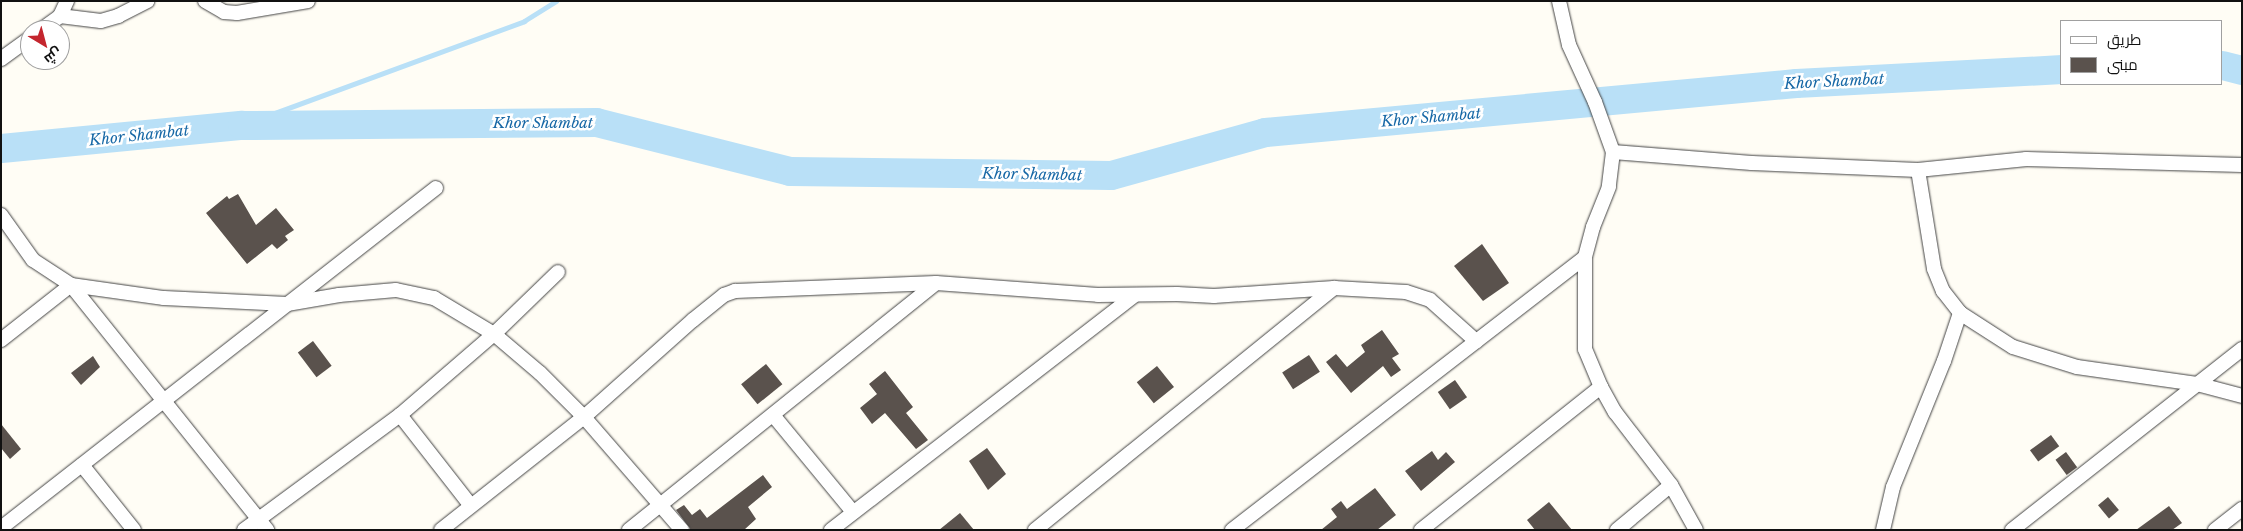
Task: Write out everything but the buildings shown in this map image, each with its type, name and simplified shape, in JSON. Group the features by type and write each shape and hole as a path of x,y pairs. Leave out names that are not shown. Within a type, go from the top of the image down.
{"street":[{"path":"55,20 60,16 67,1"},
{"path":"60,16 101,21 118,16 147,1"},
{"path":"205,1 224,12 237,12 308,1"},
{"path":"1559,1 1569,46 1596,102 1613,152 1609,187 1593,227 1585,257 1585,349 1601,387 1615,412 1671,485 1696,530"},
{"path":"1,59 20,45"},
{"path":"1613,152 1752,164 1918,170 2026,159 2242,165"},
{"path":"1918,170 1934,269 1943,291 1960,313 2013,348 2077,367 2196,384 2242,396"},
{"path":"1,528 436,188"},
{"path":"1,215 32,260 71,285 267,530"},
{"path":"1232,530 1585,257"},
{"path":"244,530 400,415 494,334 558,272"},
{"path":"441,530 584,417 693,320 724,296 735,291 936,283 1134,296 1177,294 1214,296 1334,288 1406,292 1430,300 1476,341"},
{"path":"629,530 936,283"},
{"path":"1,340 71,285 164,298 287,304 339,295 396,290 434,298 494,334 540,373 584,417 682,530"},
{"path":"1035,530 1334,288"},
{"path":"831,530 1134,296"},
{"path":"1884,530 1893,486 1944,361 1960,313"},
{"path":"2012,530 2242,348"},
{"path":"1421,530 1601,387"},
{"path":"400,415 471,506"},
{"path":"773,415 853,512"},
{"path":"82,465 134,530"},
{"path":"1617,530 1671,485"},
{"path":"2215,530 2242,509"}],"waterway":[{"path":"242,125 524,21 556,1"},
{"name":"Khor Shambat","path":"2223,65 2242,70"},
{"name":"Khor Shambat","path":"1,148 242,125 596,122 790,171 1111,175 1265,132 1796,83 2060,69"}]}
